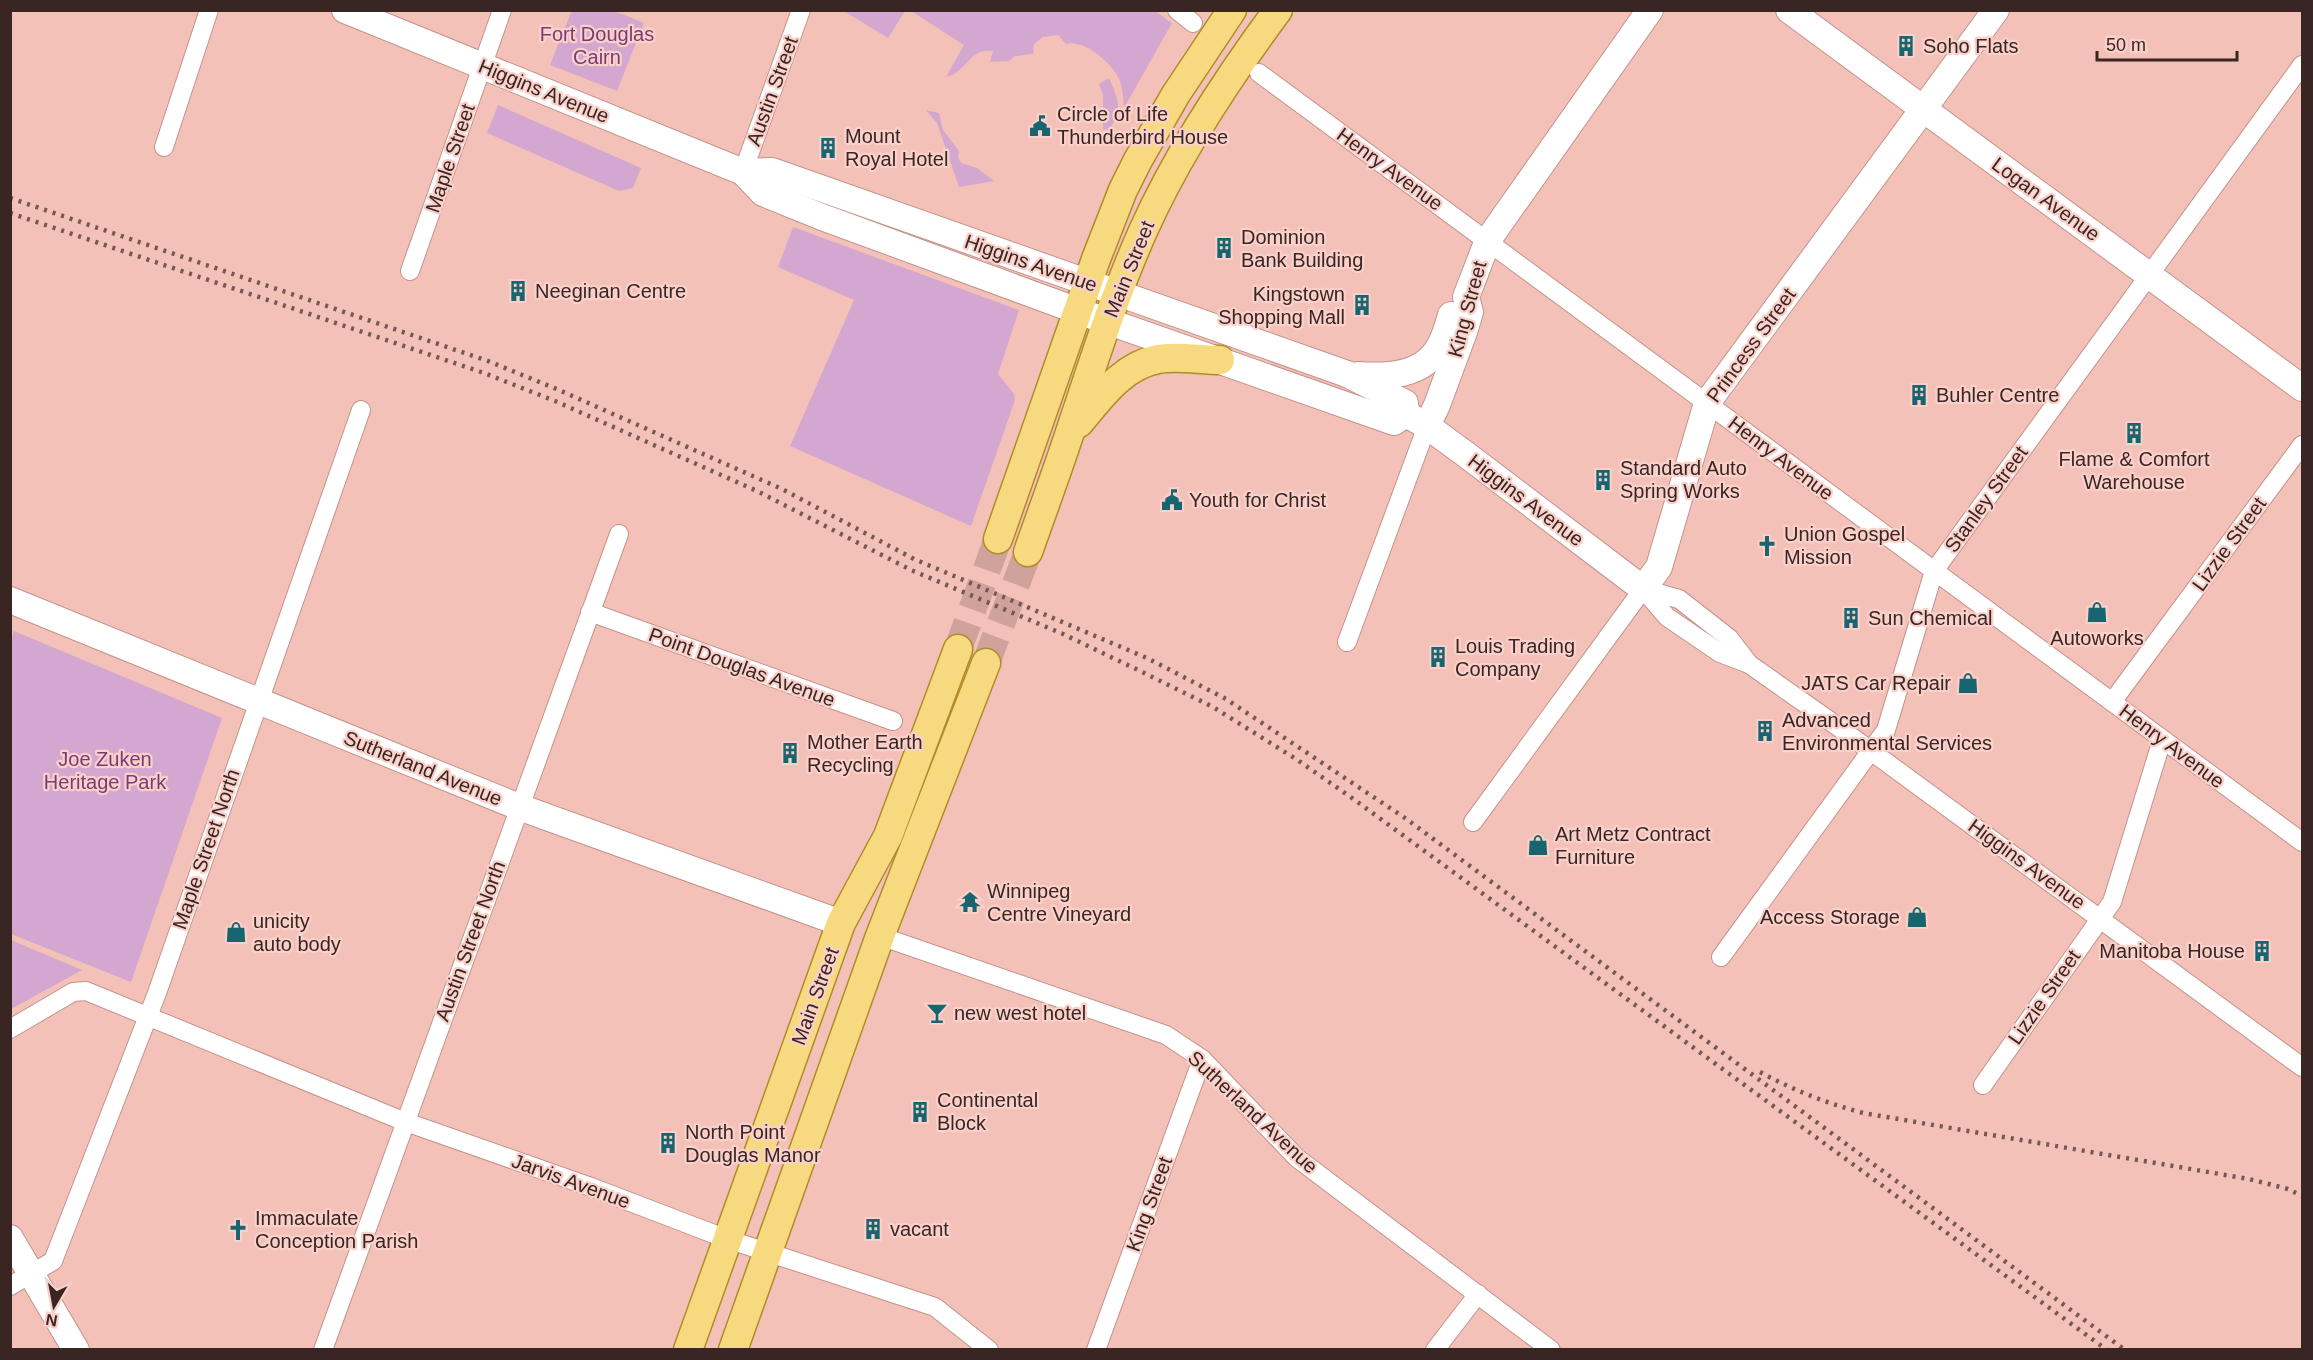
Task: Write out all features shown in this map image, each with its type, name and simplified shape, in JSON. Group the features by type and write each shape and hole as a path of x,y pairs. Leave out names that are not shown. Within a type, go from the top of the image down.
{"main road":[{"name":"Higgins Avenue","path":"345,10 743,172 772,171 1347,374 1405,402 1416,420 1643,589"},
{"name":"Main Street","path":"998,539 1110,221 1138,160 1182,84 1232,10"},
{"name":"Main Street","path":"1028,552 1107,321 1144,229 1170,178 1242,59 1278,10"},
{"name":"King Street","path":"1416,420 1438,402 1470,312 1466,297 1488,240 1650,10"},
{"name":"Logan Avenue","path":"1789,10 2302,388"},
{"name":"Princess Street","path":"1643,589 1659,567 1707,403 1996,10"},
{"name":"Higgins Avenue","path":"743,172 763,193 885,241 1394,422 1416,420"},
{"path":"1347,374 1380,377 1413,370 1431,358 1439,347 1455,307 1466,297"},
{"path":"1070,434 1112,385 1134,366 1159,358 1220,360"},
{"name":"Sutherland Avenue","path":"10,600 519,807 841,923"},
{"name":"Main Street","path":"687,1350 841,923 888,836 958,649"},
{"name":"Main Street","path":"733,1350 880,936 986,663"},
{"path":"10,1238 21,1280 76,1350"}],"street":[{"path":"164,147 209,10"},
{"name":"Maple Street","path":"410,271 502,10"},
{"name":"Austin Street","path":"743,172 801,10"},
{"path":"1177,10 1193,23"},
{"name":"Stanley Street","path":"1721,957 1886,730 1934,571 2302,65"},
{"name":"Henry Avenue","path":"1259,73 2302,842"},
{"name":"Maple Street North","path":"21,1280 53,1261 147,1017 360,410"},
{"name":"King Street","path":"1347,642 1416,420"},
{"name":"Lizzie Street","path":"2112,702 2302,445"},
{"name":"Austin Street North","path":"323,1350 403,1121 455,987 619,534"},
{"name":"Higgins Avenue","path":"1643,589 1679,599 1729,638 1749,664 2302,1067"},
{"name":"Princess Street","path":"1473,822 1643,589"},
{"name":"Point Douglas Avenue","path":"590,612 893,721"},
{"name":"Lizzie Street","path":"1983,1085 2112,902 2162,740"},
{"name":"Sutherland Avenue","path":"880,936 1166,1035 1202,1059 1297,1158 1551,1350"},
{"name":"Jarvis Avenue","path":"10,1029 72,992 86,991 403,1121 591,1187 727,1239 935,1307 989,1350"},
{"name":"King Street","path":"1096,1350 1202,1059"},
{"path":"1436,1350 1478,1294"}],"green space":[{"name":"Fort Douglas Cairn","path":"572,10 614,11 644,23 617,91 550,65"},
{"path":"844,11 905,11 888,38"},
{"path":"911,11 1155,11 1172,23 1124,108 1120,82 1110,66 1089,49 1073,43 1066,44 1058,35 1043,37 1034,44 1033,54 1015,56 1009,61 990,62 993,51 978,53 959,71 946,77 964,45"},
{"path":"1109,78 1118,110 1109,130 1103,129 1103,95 1099,84"},
{"path":"498,105 641,168 633,188 619,191 487,133"},
{"path":"926,110 939,113 943,130 959,151 958,157 961,163 977,168 994,181 959,187 937,123"},
{"path":"793,227 1019,310 998,374 1014,394 1015,400 971,526 790,446 854,300 778,267"},
{"name":"Joe Zuken Heritage Park","path":"14,631 222,718 131,982 11,934 10,643"},
{"path":"11,940 82,970 11,1009"}],"tunnel":[{"path":"958,649 998,539"},
{"path":"986,663 1028,552"}],"railway":[{"path":"10,198 488,361 559,390 782,489 914,559 1147,658 1226,699 1405,818 2125,1350"},
{"path":"10,213 484,373 555,401 757,491 911,570 1063,634 1213,707 1296,759 1352,798 2107,1350"},
{"path":"1760,1072 1810,1096 1863,1113 2249,1179 2288,1189 2302,1196"}],"place":[{"name":"Soho Flats","path":"1906,46"},
{"name":"Circle of Life Thunderbird House","path":"1040,126"},
{"name":"Mount Royal Hotel","path":"828,148"},
{"name":"Dominion Bank Building","path":"1224,248"},
{"name":"Neeginan Centre","path":"518,291"},
{"name":"Kingstown Shopping Mall","path":"1362,305"},
{"name":"Buhler Centre","path":"1919,395"},
{"name":"Flame & Comfort Warehouse","path":"2134,433"},
{"name":"Standard Auto Spring Works","path":"1603,480"},
{"name":"Youth for Christ","path":"1172,500"},
{"name":"Union Gospel Mission","path":"1767,546"},
{"name":"Autoworks","path":"2097,612"},
{"name":"Sun Chemical","path":"1851,618"},
{"name":"Louis Trading Company","path":"1438,657"},
{"name":"JATS Car Repair","path":"1968,683"},
{"name":"Advanced Environmental Services","path":"1765,731"},
{"name":"Mother Earth Recycling","path":"790,753"},
{"name":"Art Metz Contract Furniture","path":"1538,845"},
{"name":"Winnipeg Centre Vineyard","path":"970,902"},
{"name":"Access Storage","path":"1917,917"},
{"name":"unicity auto body","path":"236,932"},
{"name":"Manitoba House","path":"2262,951"},
{"name":"new west hotel","path":"937,1013"},
{"name":"Continental Block","path":"920,1112"},
{"name":"North Point Douglas Manor","path":"668,1143"},
{"name":"vacant","path":"873,1229"},
{"name":"Immaculate Conception Parish","path":"238,1230"}]}
